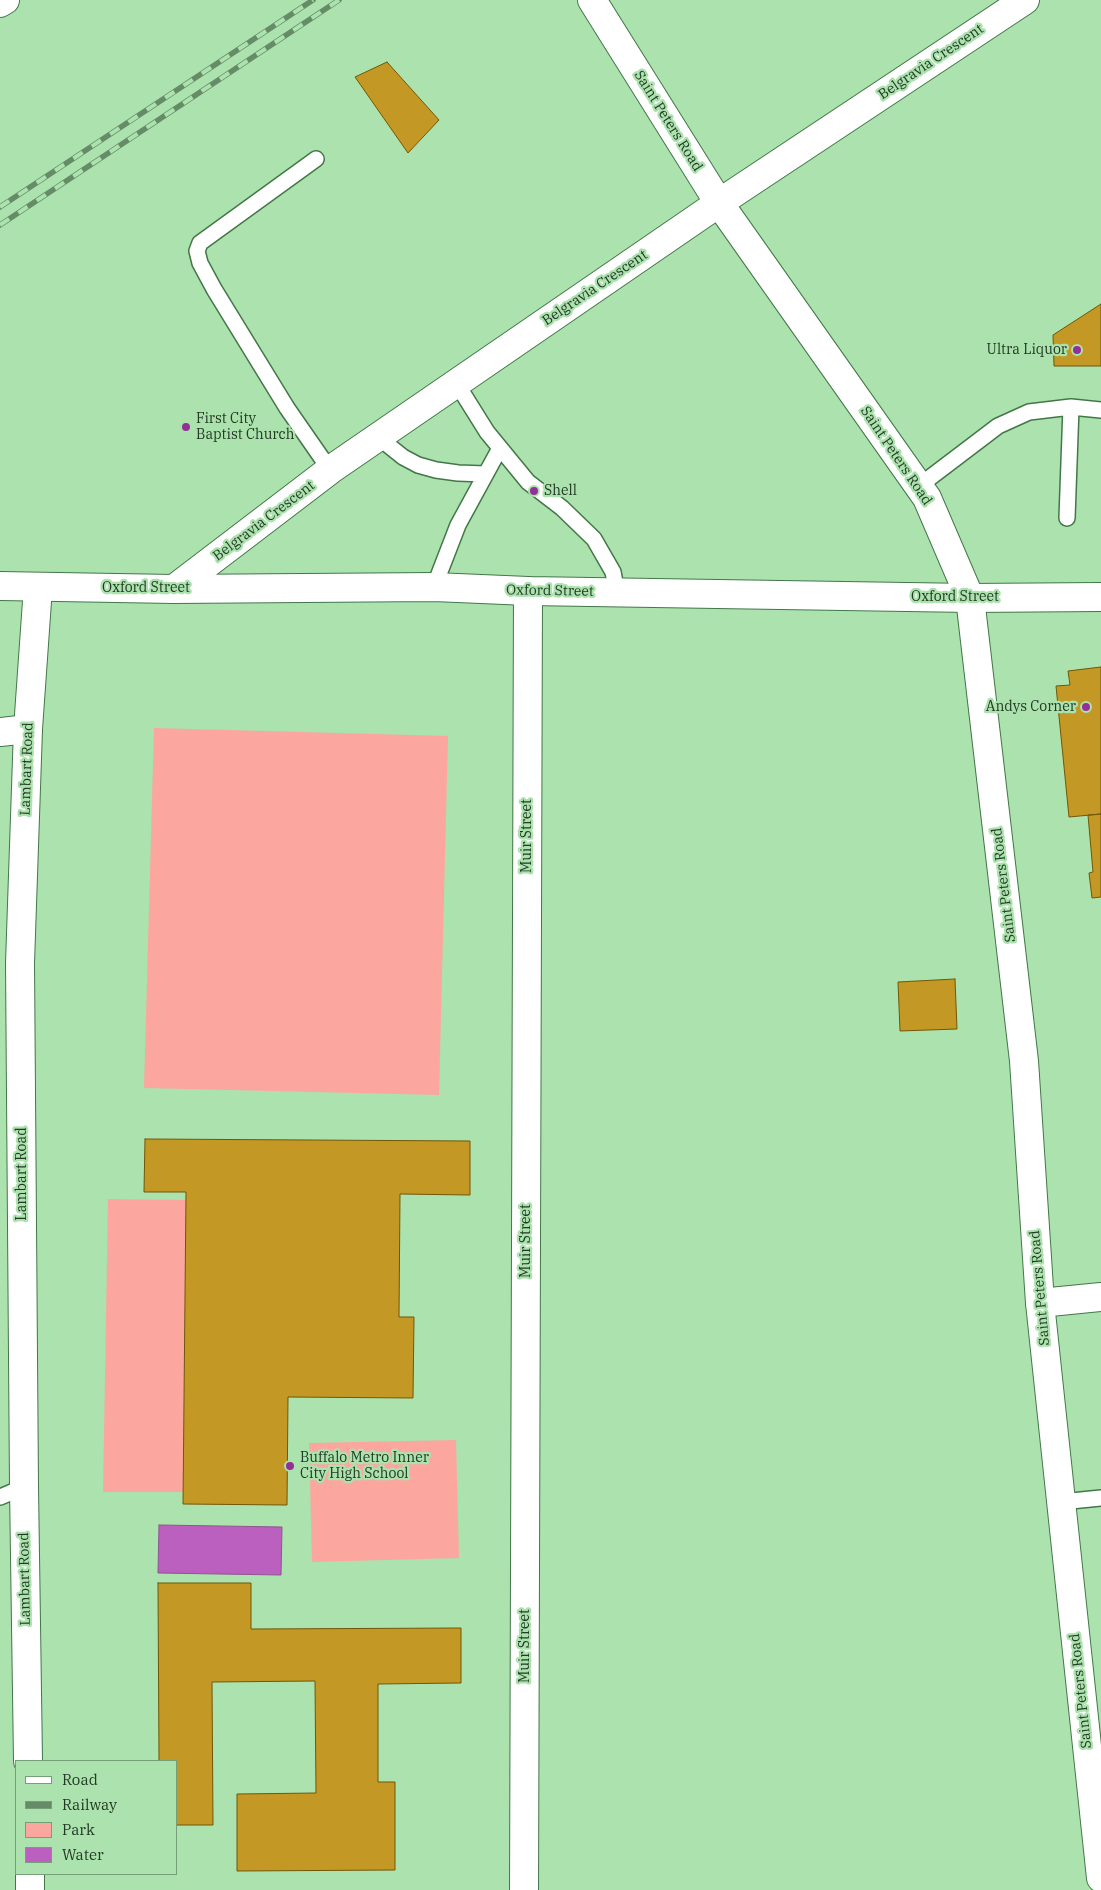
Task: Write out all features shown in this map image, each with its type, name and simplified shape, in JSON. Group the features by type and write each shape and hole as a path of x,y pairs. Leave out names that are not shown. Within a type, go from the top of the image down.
{"street":[{"path":"0,3 4,0"},
{"name":"Saint Peters Road","path":"592,0 719,203 927,498 970,598 1024,1061 1040,1303 1101,1878"},
{"name":"Belgravia Crescent","path":"174,589 330,470 719,203 1025,0"},
{"name":"Oxford Street","path":"0,586 174,589 434,587 617,593 1101,598"},
{"name":"Lambart Road","path":"28,1760 12,1492 20,963 28,729 38,587"},
{"name":"Muir Street","path":"524,1890 528,591"},
{"path":"0,732 28,729"},
{"path":"1040,1303 1101,1297"},
{"path":"30,1875 30,1890"}],"lane":[{"path":"316,158 200,243 197,251 200,263 214,289 287,408 330,470"},
{"path":"457,384 500,448 528,482 562,508 594,539 613,572 617,593"},
{"path":"1068,518 1071,407"},
{"path":"919,486 998,426 1029,412 1071,407 1101,410"},
{"path":"378,437 418,465 458,473 485,474"},
{"path":"434,587 458,525 500,448"},
{"path":"1061,1502 1101,1498"}],"green space":[{"path":"154,728 448,736 439,1095 144,1088"},
{"path":"108,1199 186,1200 183,1492 103,1492"},
{"path":"456,1440 459,1558 312,1562 309,1443"}],"water":[{"path":"159,1525 282,1527 281,1575 158,1573"}],"building":[{"path":"387,62 439,120 408,153 355,77"},
{"name":"Ultra Liquor","path":"1101,304 1101,366 1054,366 1053,335"},
{"path":"1101,667 1101,814 1069,817 1056,686 1070,685 1068,671"},
{"path":"1101,814 1101,897 1092,898 1089,873 1093,872 1088,815"},
{"path":"955,979 957,1029 900,1031 898,982"},
{"path":"145,1139 470,1141 470,1195 400,1194 399,1317 414,1317 413,1398 288,1397 287,1505 183,1504 186,1192 144,1192"},
{"path":"158,1583 251,1583 251,1629 461,1628 461,1683 378,1684 378,1782 395,1782 395,1870 237,1871 237,1794 316,1793 315,1681 212,1682 213,1825 178,1825 178,1760 159,1760"}],"railway":[{"path":"0,207 313,0"},
{"path":"0,225 339,0"}],"place":[{"name":"Ultra Liquor","path":"1077,350"},
{"name":"First City Baptist Church","path":"186,427"},
{"name":"Shell","path":"534,491"},
{"name":"Andys Corner","path":"1086,707"},
{"name":"Buffalo Metro Inner City High School","path":"290,1466"}]}
